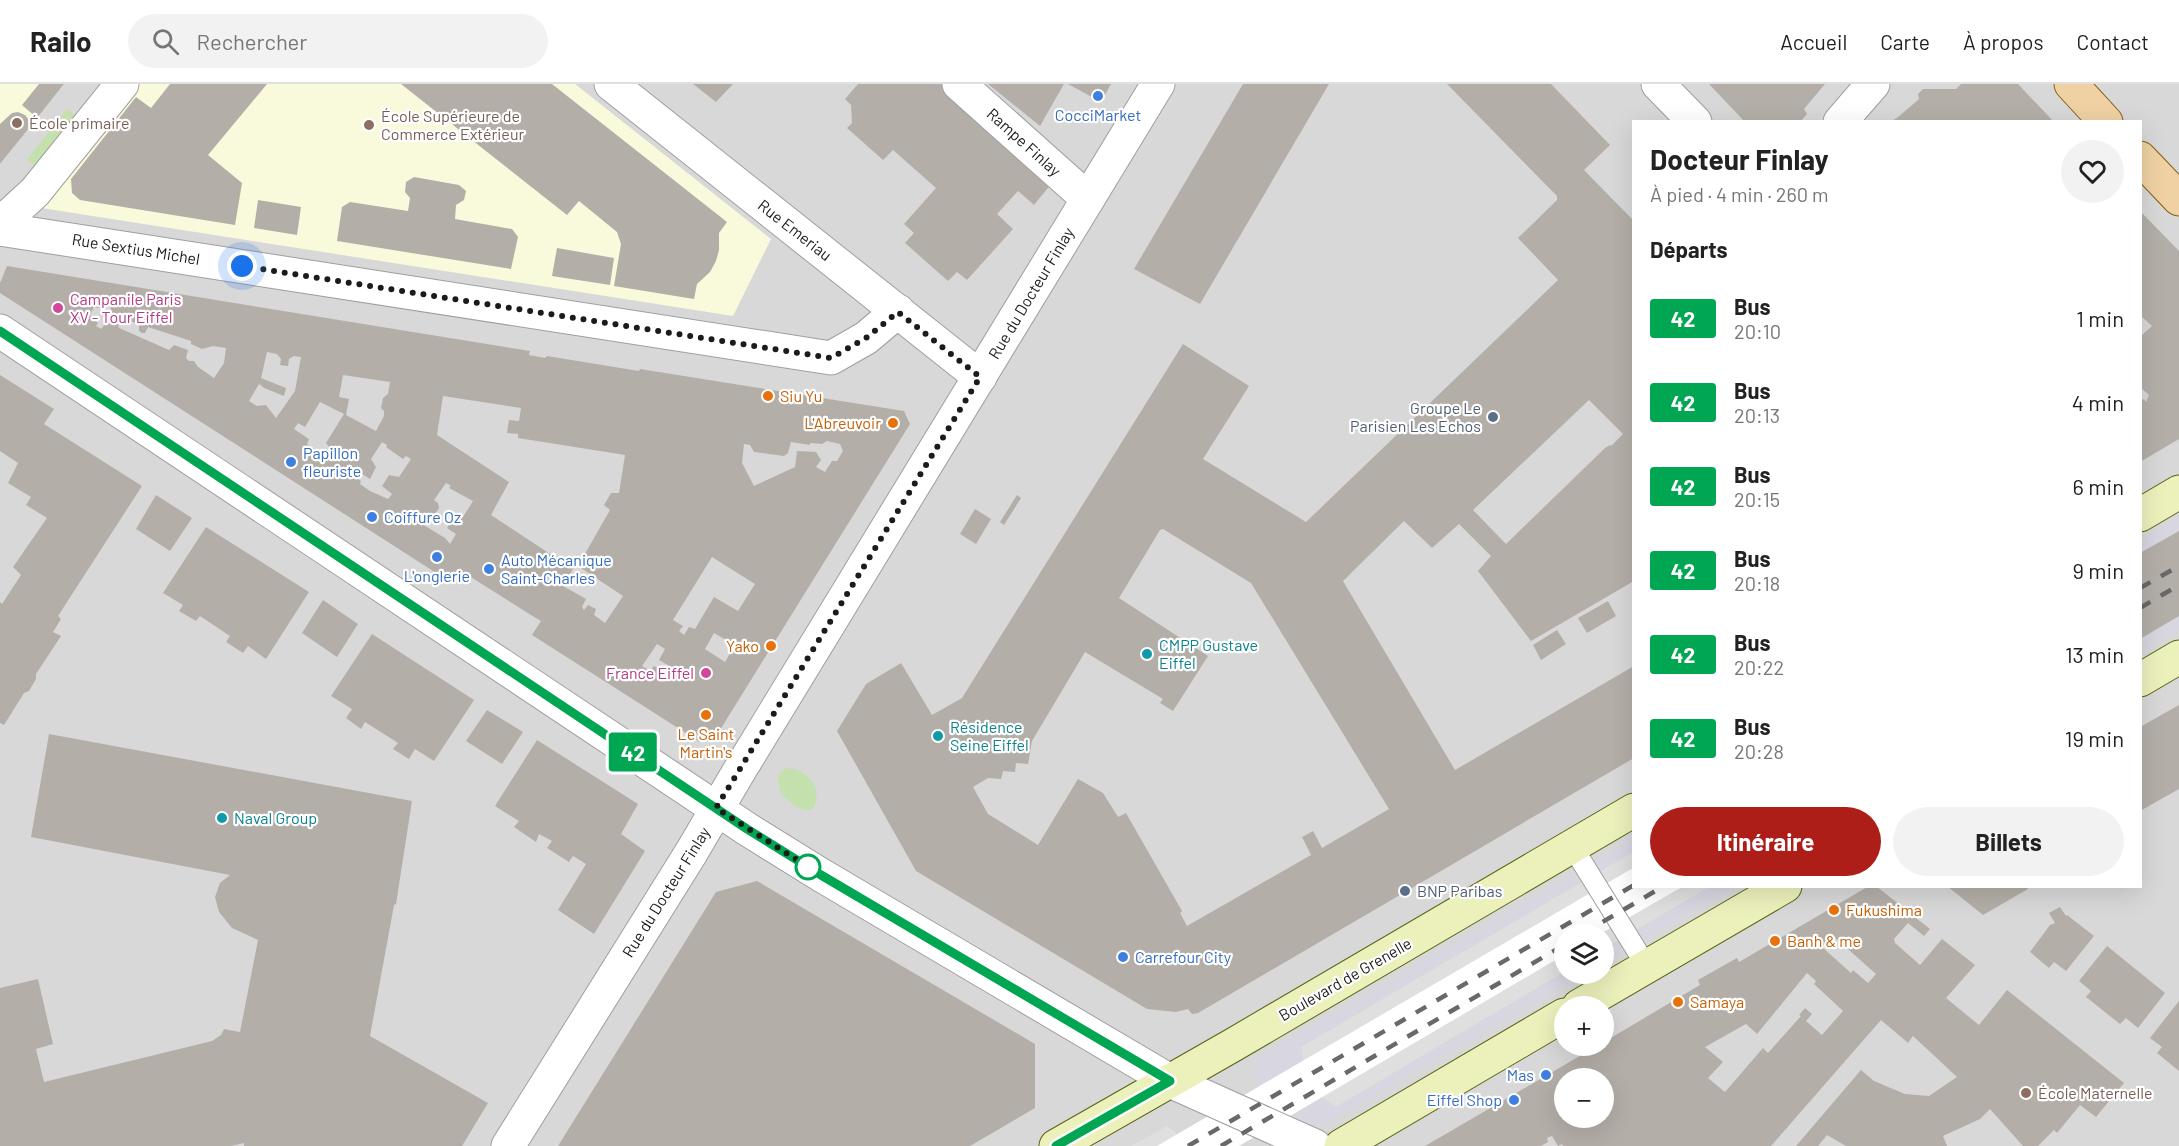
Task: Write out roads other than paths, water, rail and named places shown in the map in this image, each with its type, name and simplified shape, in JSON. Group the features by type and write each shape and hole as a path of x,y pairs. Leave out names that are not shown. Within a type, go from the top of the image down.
{"main road":[{"path":"2071,84 2104,120"},
{"path":"2142,160 2179,199"},
{"path":"2142,514 2179,492"},
{"path":"2142,679 2179,657"},
{"name":"Boulevard de Grenelle","path":"1056,1146 1632,811"},
{"path":"1596,996 1778,888"},
{"path":"1341,1146 1554,1021"}],"street":[{"path":"0,224 35,192 122,84"},
{"name":"Rue Emeriau","path":"611,84 980,377"},
{"name":"Rampe Finlay","path":"960,84 1088,199"},
{"name":"Rue du Docteur Finlay","path":"508,1146 691,853 716,808 1158,84"},
{"path":"1658,84 1693,120"},
{"path":"1842,120 1873,84"},
{"name":"Rue Sextius Michel","path":"0,229 831,358 866,338 898,312"},
{"path":"0,331 716,808 821,875 1170,1081 1315,1146"}],"lane":[{"path":"1572,846 1647,967"}],"railway":[{"path":"2142,587 2179,566"},
{"path":"2142,607 2179,585"},
{"path":"1188,1146 1632,886"},
{"path":"1599,924 1661,888"},
{"path":"1221,1146 1554,951"}],"place":[{"name":"CocciMarket","path":"1098,96"},
{"name":"École primaire","path":"17,123"},
{"name":"École Supérieure de Commerce Extérieur","path":"369,125"},
{"name":"Campanile Paris XV - Tour Eiffel","path":"58,308"},
{"name":"Siu Yu","path":"768,396"},
{"name":"Groupe Le Parisien Les Echos","path":"1493,417"},
{"name":"L'Abreuvoir","path":"893,423"},
{"name":"Papillon fleuriste","path":"291,462"},
{"name":"Coiffure Oz","path":"372,517"},
{"name":"L'onglerie","path":"437,557"},
{"name":"Auto Mécanique Saint-Charles","path":"489,569"},
{"name":"Yako","path":"771,646"},
{"name":"CMPP Gustave Eiffel","path":"1147,654"},
{"name":"France Eiffel","path":"706,673"},
{"name":"Le Saint Martin's","path":"706,715"},
{"name":"Résidence Seine Eiffel","path":"938,736"},
{"name":"Naval Group","path":"222,818"},
{"name":"BNP Paribas","path":"1405,891"},
{"name":"Fukushima","path":"1834,910"},
{"name":"Banh & me","path":"1775,941"},
{"name":"Carrefour City","path":"1123,957"},
{"name":"Samaya","path":"1678,1002"},
{"name":"Mas","path":"1546,1075"},
{"name":"École Maternelle","path":"2026,1093"},
{"name":"Eiffel Shop","path":"1514,1100"}]}
